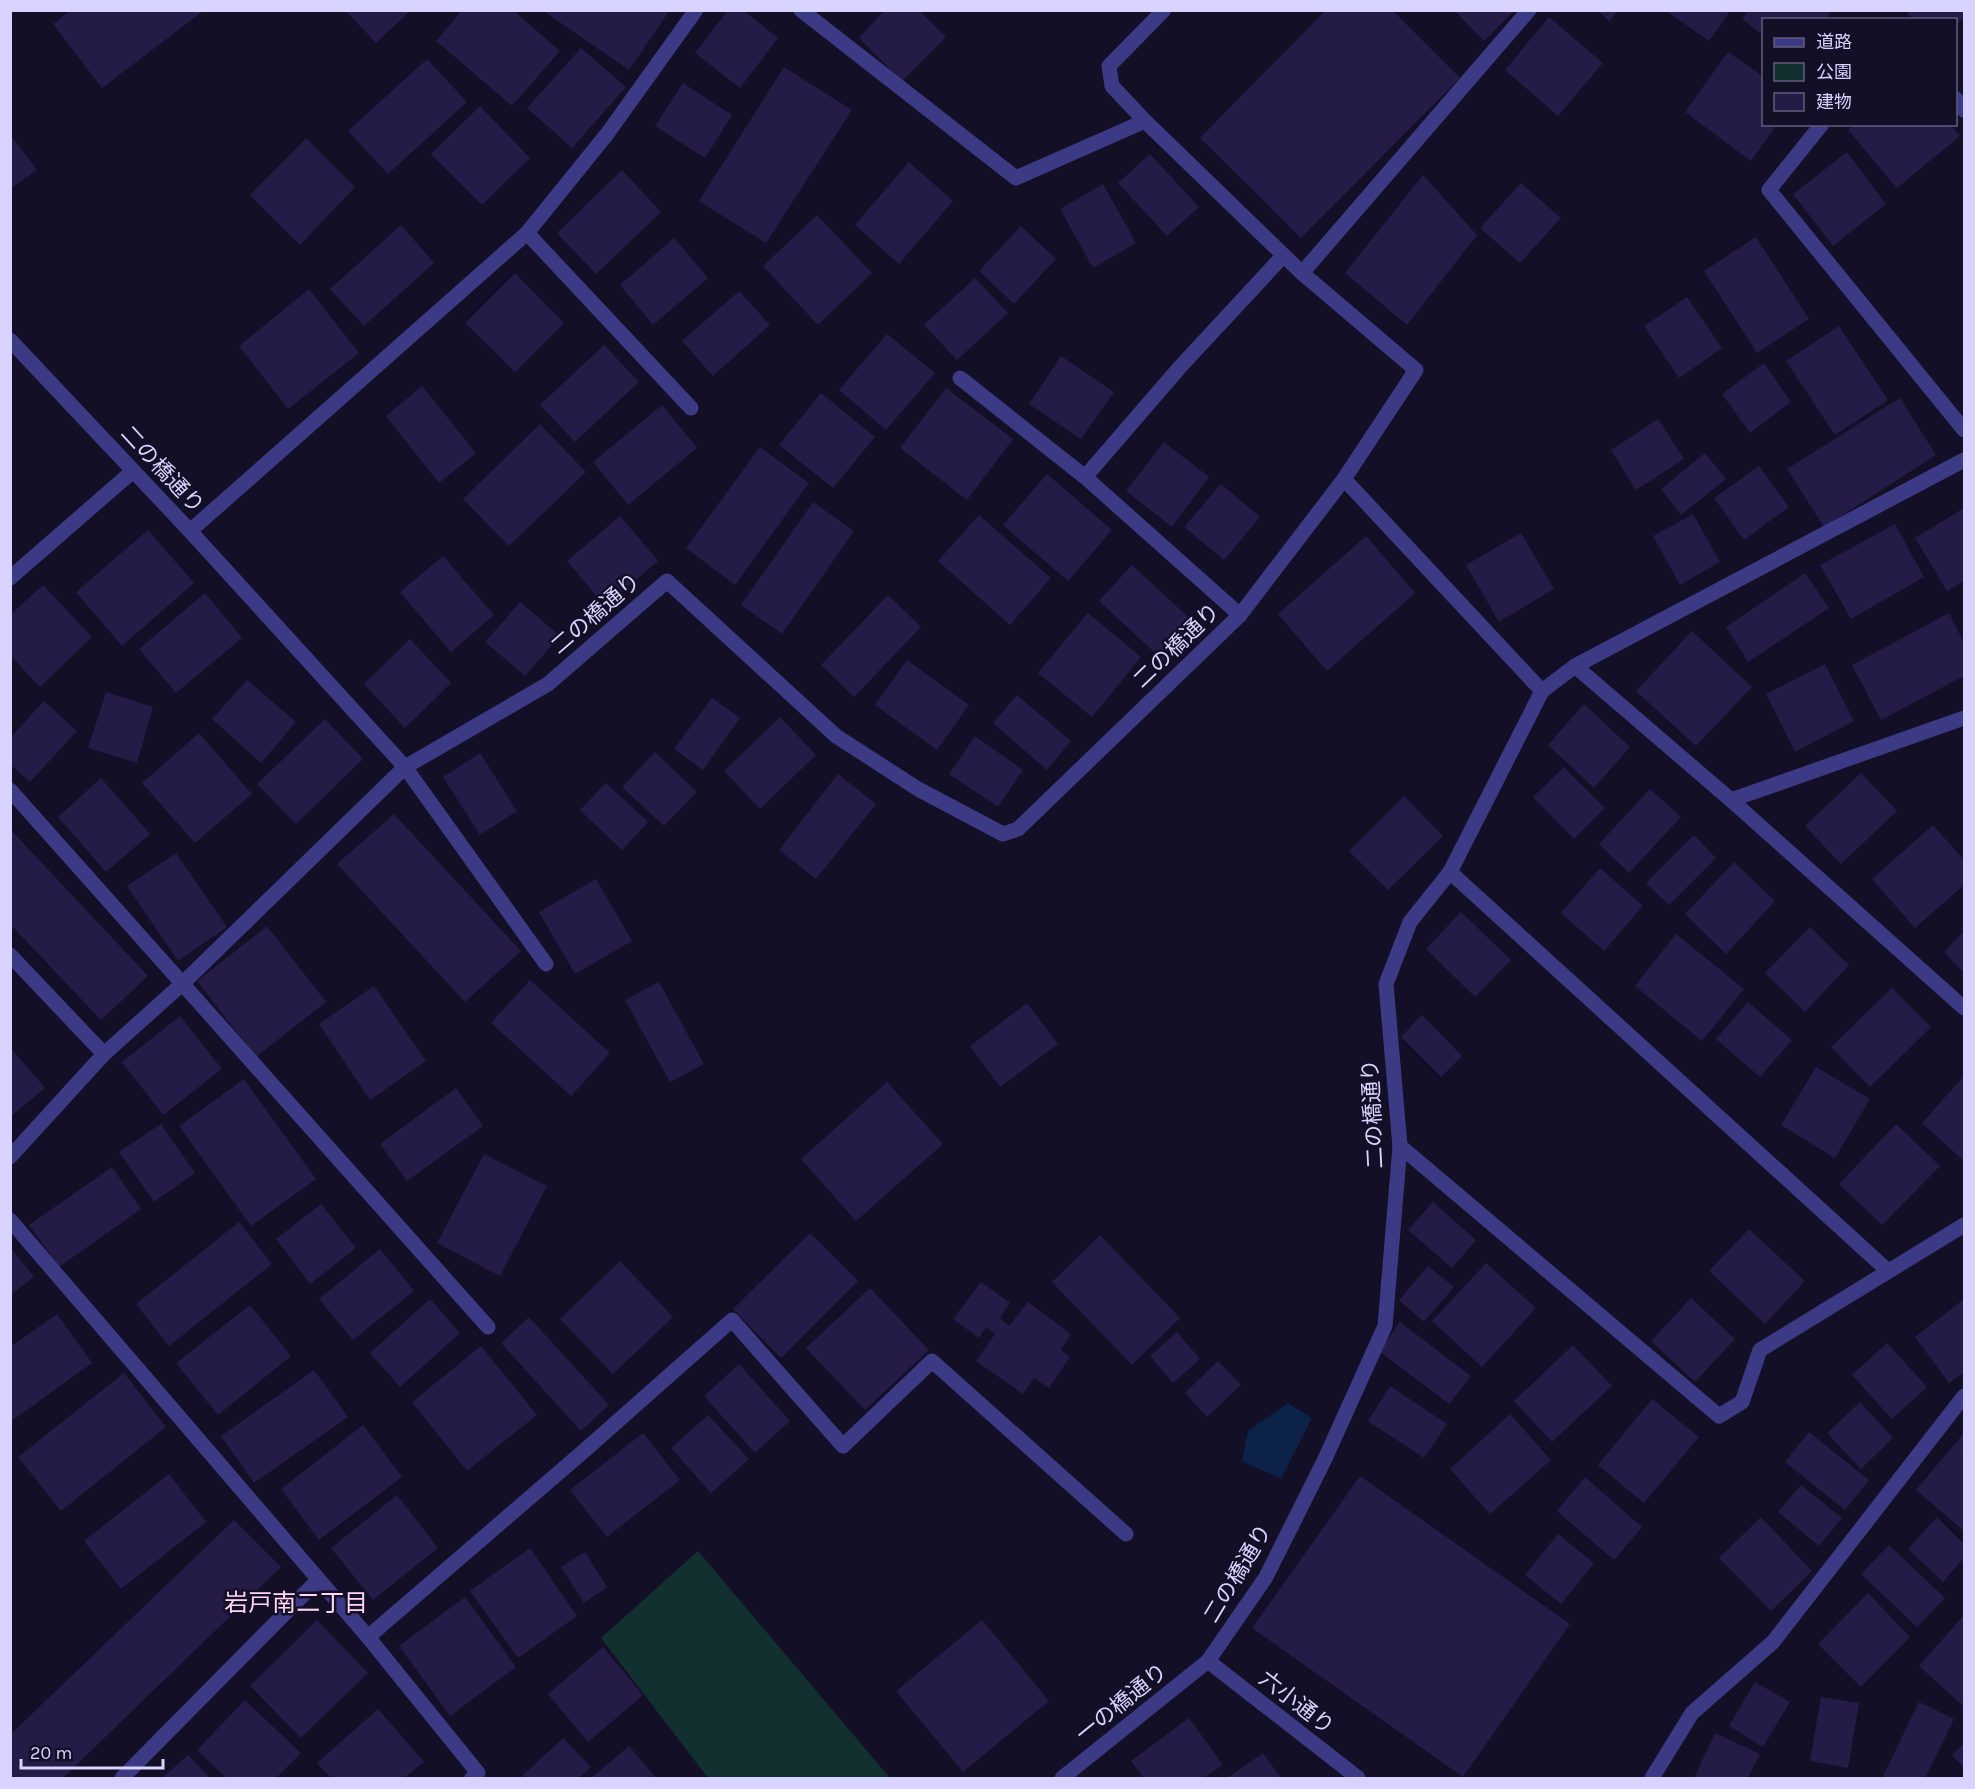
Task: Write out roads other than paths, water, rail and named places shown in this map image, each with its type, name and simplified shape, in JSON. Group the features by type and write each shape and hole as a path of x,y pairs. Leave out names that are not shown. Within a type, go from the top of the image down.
{"street":[{"path":"189,531 527,233 607,134 696,10"},
{"path":"801,10 1016,178 1144,121"},
{"path":"819,23 829,10"},
{"path":"1164,10 1109,66 1112,86 1144,121 1302,273 1529,10"},
{"path":"1820,126 1769,189 1965,430"},
{"path":"527,233 691,408"},
{"path":"1085,477 1180,367 1283,256"},
{"name":"二の橋通り","path":"10,340 405,767 548,684 667,581 836,735 918,789 1003,834 1018,829 1240,615 1344,479 1416,370 1302,273"},
{"path":"960,378 1085,477 1240,615"},
{"path":"1344,479 1542,691 1575,666 1965,460"},
{"path":"10,578 133,471"},
{"path":"1575,666 1731,800 1965,1008"},
{"name":"二の橋通り","path":"1208,1661 1266,1577 1324,1461 1385,1326 1400,1146 1386,984 1410,922 1450,872 1542,691"},
{"path":"1731,800 1965,718"},
{"path":"10,1156 104,1054 182,984 405,767 546,964"},
{"path":"10,790 488,1327"},
{"path":"1450,872 1887,1270"},
{"path":"10,955 104,1054"},
{"path":"1400,1146 1719,1416 1742,1402 1760,1350 1887,1270 1965,1225"},
{"path":"10,1220 368,1637 478,1777"},
{"path":"368,1637 732,1320 843,1446 932,1361 1126,1534"},
{"path":"1652,1779 1692,1713 1773,1642 1965,1396"},
{"path":"122,1779 318,1580"},
{"name":"一の橋通り","path":"1062,1779 1208,1661"},
{"name":"六小通り","path":"1208,1661 1358,1779"}],"water":[{"path":"1288,1403 1312,1418 1281,1479 1242,1461 1248,1431"}],"district":[{"name":"岩戸南二丁目","path":"296,1603"}]}
